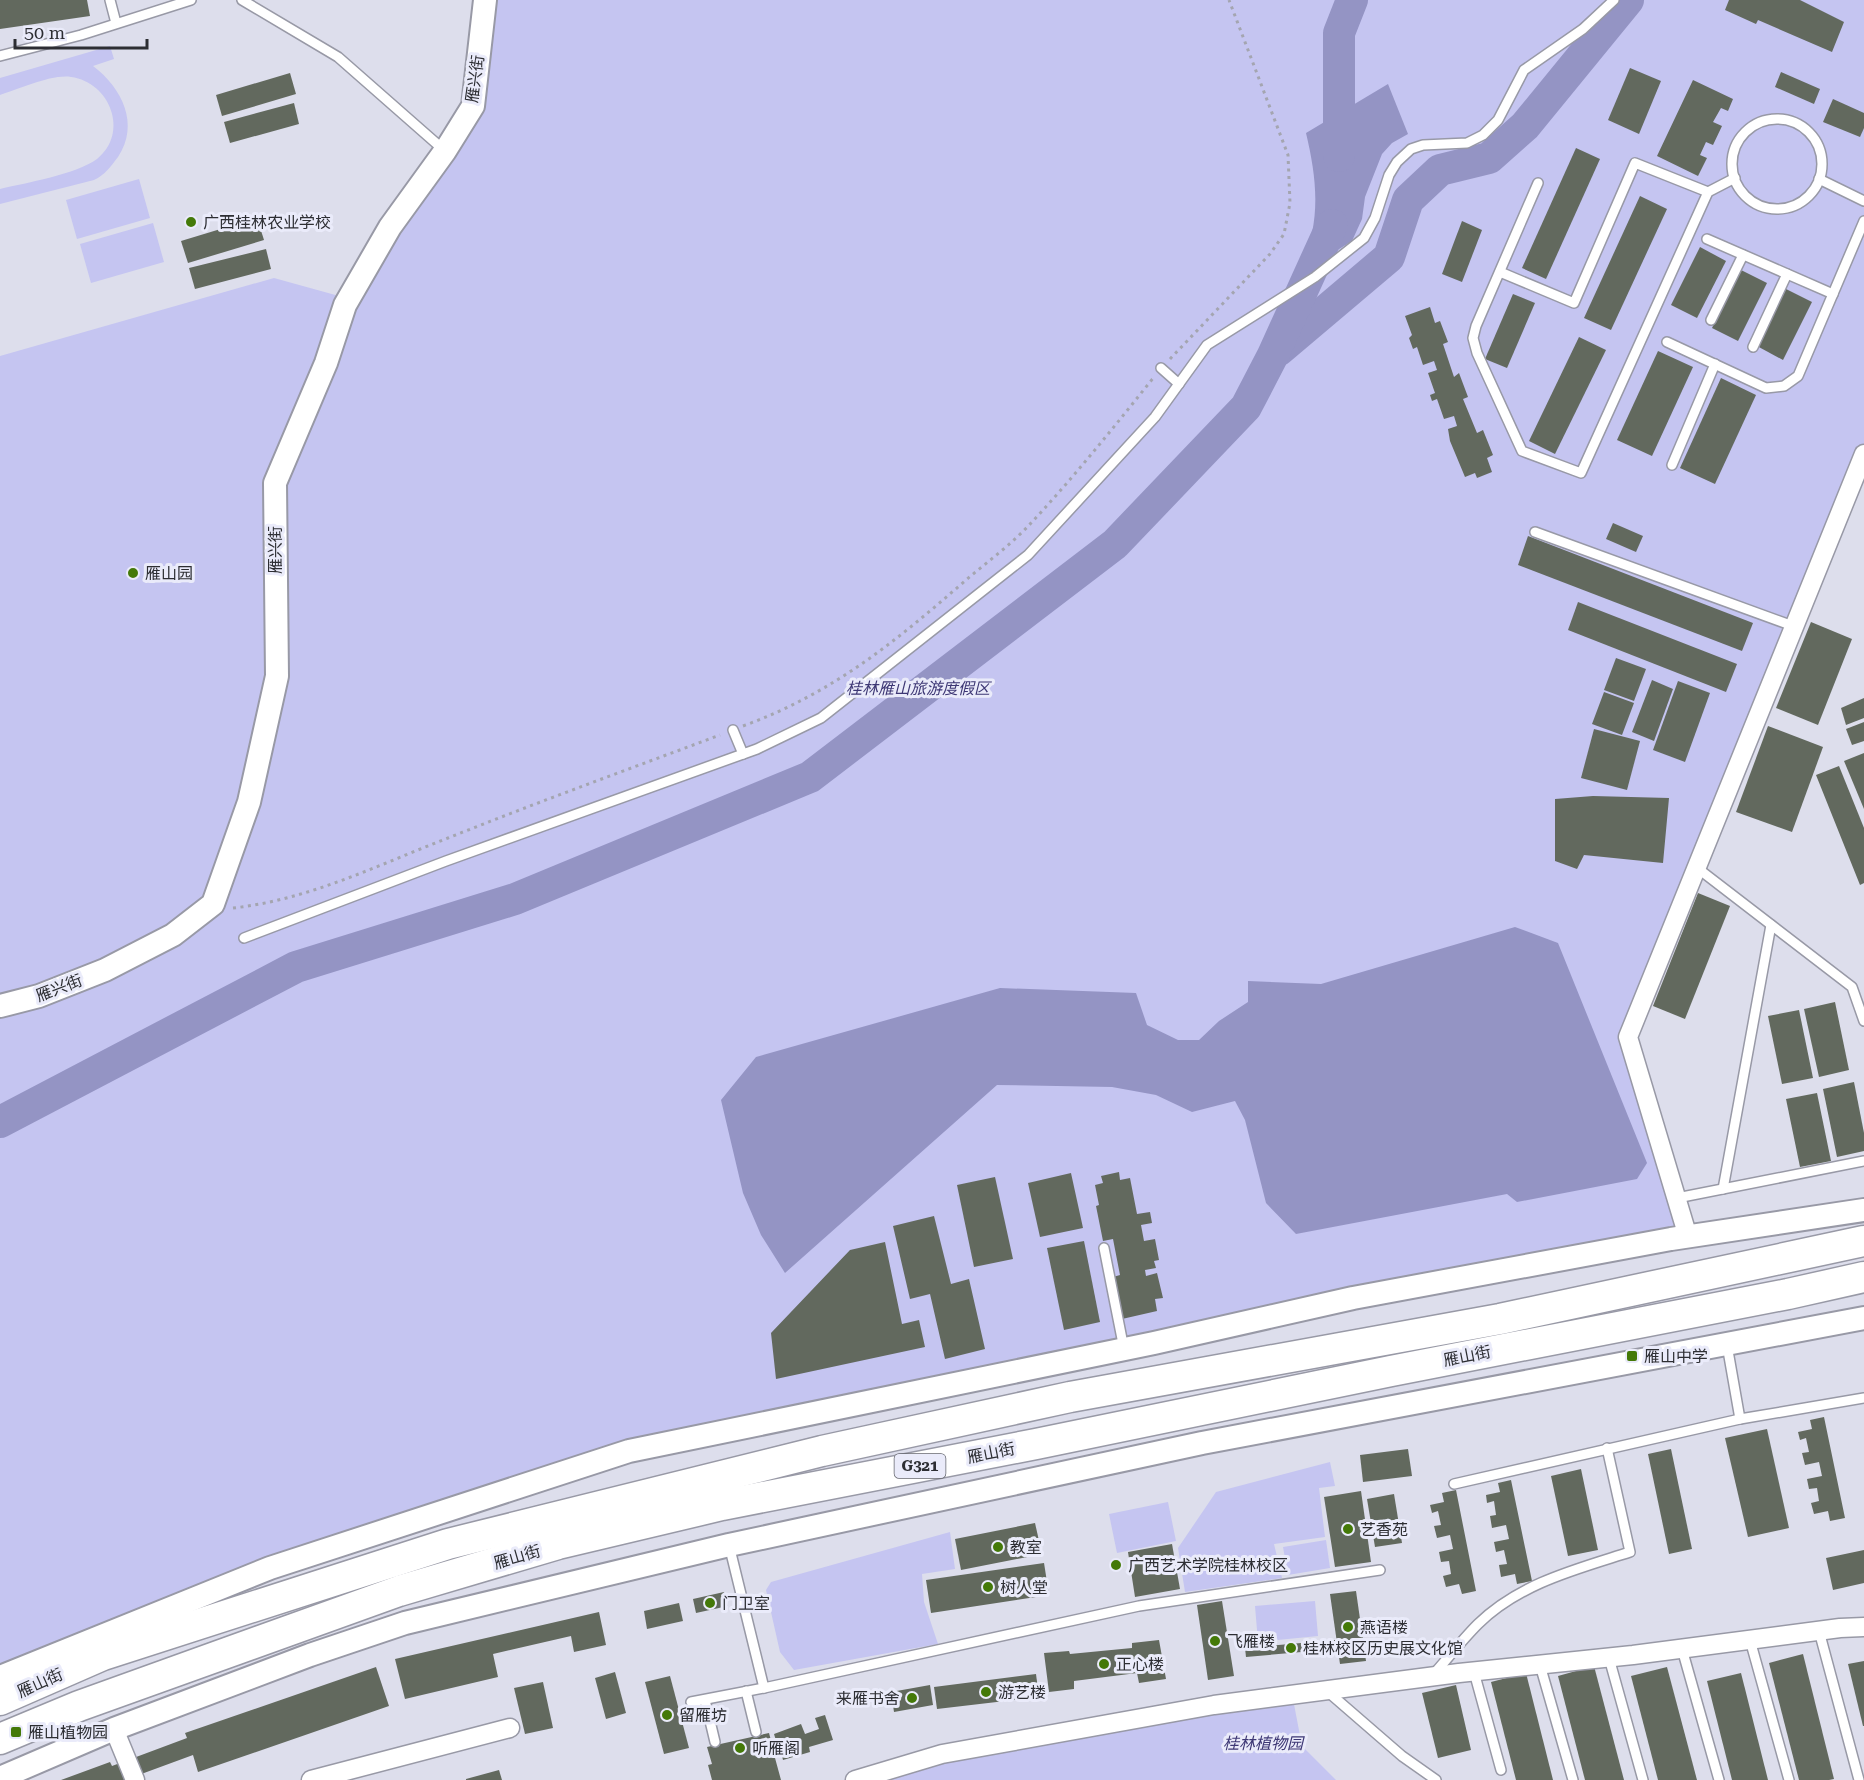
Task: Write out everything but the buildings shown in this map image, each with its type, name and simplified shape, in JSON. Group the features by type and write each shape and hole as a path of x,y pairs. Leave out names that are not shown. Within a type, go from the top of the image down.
{"highway":[{"name":"雁山街","path":"0,1701 103,1655 448,1544 799,1457 1070,1397 1500,1319 1864,1241"},
{"name":"雁山街","path":"0,1740 79,1706 399,1591 558,1544 722,1505 1047,1442 1438,1361 1788,1294 1864,1277"}],"street":[{"name":"雁兴街","path":"0,1006 39,996 105,970 173,934 213,904 249,802 277,676 275,483 326,363 345,305 390,227 445,151 474,106 485,0"},
{"path":"1688,1237 1628,1037 1864,454"},
{"path":"0,1677 270,1568 629,1451 1124,1349 1353,1298 1688,1237 1864,1210"},
{"path":"0,1778 114,1729 310,1655 405,1623 729,1545 1202,1443 1864,1318"},
{"path":"855,1780 942,1754 1215,1705 1431,1677 1864,1627"},
{"path":"311,1780 510,1728"},
{"path":"114,1729 135,1780"}],"lane":[{"path":"110,0 116,23"},
{"path":"0,56 81,35 191,0"},
{"path":"242,0 338,57 445,151"},
{"path":"244,938 446,861 743,754 821,718 1028,555 1155,417 1207,345 1315,276 1364,238 1375,218 1389,175 1397,162 1417,147 1467,143 1483,135 1498,120 1524,70 1583,29 1614,0"},
{"path":"1779,118 1793,121 1815,138 1822,165 1819,179 1813,191 1793,206 1780,209 1767,208 1755,203 1745,195 1735,178 1732,159 1735,146 1742,134 1753,125 1779,118"},
{"path":"1500,272 1574,303 1635,163 1708,192"},
{"path":"1538,183 1473,338 1475,350 1522,451 1581,473 1708,192 1735,178"},
{"path":"1819,179 1864,201"},
{"path":"1667,342 1766,388 1784,386 1791,382 1798,376 1864,221"},
{"path":"1707,239 1833,294"},
{"path":"1711,320 1743,255"},
{"path":"1753,347 1787,274"},
{"path":"1672,465 1715,364"},
{"path":"1161,368 1179,384"},
{"path":"1535,532 1793,626"},
{"path":"733,730 743,754"},
{"path":"1696,867 1852,987 1864,1021"},
{"path":"1723,1189 1771,925"},
{"path":"1677,1198 1864,1161"},
{"path":"1104,1248 1124,1349"},
{"path":"1727,1345 1740,1419"},
{"path":"1454,1484 1740,1419 1864,1398"},
{"path":"1431,1677 1479,1623 1526,1589 1555,1576 1630,1552 1607,1448"},
{"path":"729,1545 764,1688"},
{"path":"691,1702 1139,1606 1380,1569"},
{"path":"1819,1631 1859,1780"},
{"path":"1750,1640 1789,1780"},
{"path":"1682,1649 1719,1780"},
{"path":"1609,1658 1642,1780"},
{"path":"1540,1665 1573,1780"},
{"path":"1474,1672 1501,1770"},
{"path":"746,1691 756,1732"},
{"path":"1326,1691 1402,1756 1436,1780"},
{"path":"705,1700 716,1742"}],"path":[{"path":"230,908 260,905 300,896 508,814 777,714 848,675 905,632 1029,525 1096,449 1161,368 1270,254 1284,234 1290,203 1288,155 1229,0"}],"green space":[{"name":"桂林雁山旅游度假区","path":"485,0 1864,0 1864,454 1628,1037 1688,1237 629,1451 0,1677 0,356 274,278 339,296 473,106"},
{"path":"110,46 114,59 93,66 112,85 125,107 127,132 118,157 105,173 94,180 0,204 0,189 64,174 97,159 107,148 114,123 105,98 85,81 71,77 55,78 0,95 0,78"},
{"path":"139,179 150,218 77,239 66,200"},
{"path":"153,223 164,262 91,283 80,244"},
{"path":"1330,1462 1335,1486 1319,1488 1325,1537 1274,1544 1282,1578 1185,1592 1178,1548 1216,1492"},
{"path":"1168,1502 1176,1541 1117,1553 1109,1514"},
{"path":"950,1532 955,1569 922,1574 924,1602 938,1644 794,1670 780,1652 766,1590 771,1582"},
{"path":"1326,1540 1330,1568 1288,1575 1283,1547"},
{"path":"1315,1601 1318,1636 1258,1642 1255,1606"},
{"name":"桂林植物园","path":"1293,1699 1302,1746 1336,1780 875,1780 928,1763"}],"shaded area":[{"path":"1388,84 1408,134 1392,143 1382,154 1365,197 1362,219 1352,241 1299,274 1311,238 1315,208 1313,171 1306,133"},
{"path":"1515,927 1558,943 1647,1163 1637,1179 1517,1202 1507,1194 1296,1234 1266,1203 1245,1120 1235,1101 1192,1112 1156,1095 1112,1087 997,1085 785,1273 761,1235 743,1193 721,1100 756,1057 1000,988 1136,993 1147,1025 1178,1040 1199,1040 1219,1021 1248,1002 1248,981 1321,984"}],"waterway":[{"path":"1339,156 1339,33 1352,0"},
{"path":"1279,350 1389,257 1408,200 1440,170 1489,158 1525,126 1628,0"},
{"path":"0,1122 296,967 515,899 810,777 1115,544 1246,407 1273,355 1332,225"}],"place":[{"name":"广西桂林农业学校","path":"191,222"},
{"name":"雁山园","path":"133,573"},
{"name":"雁山中学","path":"1632,1356"},
{"name":"艺香苑","path":"1348,1529"},
{"name":"教室","path":"998,1547"},
{"name":"广西艺术学院桂林校区","path":"1116,1565"},
{"name":"树人堂","path":"988,1587"},
{"name":"门卫室","path":"710,1603"},
{"name":"燕语楼","path":"1348,1627"},
{"name":"飞雁楼","path":"1215,1641"},
{"name":"桂林校区历史展文化馆","path":"1291,1648"},
{"name":"正心楼","path":"1104,1664"},
{"name":"游艺楼","path":"986,1692"},
{"name":"来雁书舍","path":"912,1698"},
{"name":"留雁坊","path":"667,1715"},
{"name":"雁山植物园","path":"16,1732"},
{"name":"听雁阁","path":"740,1748"}]}
